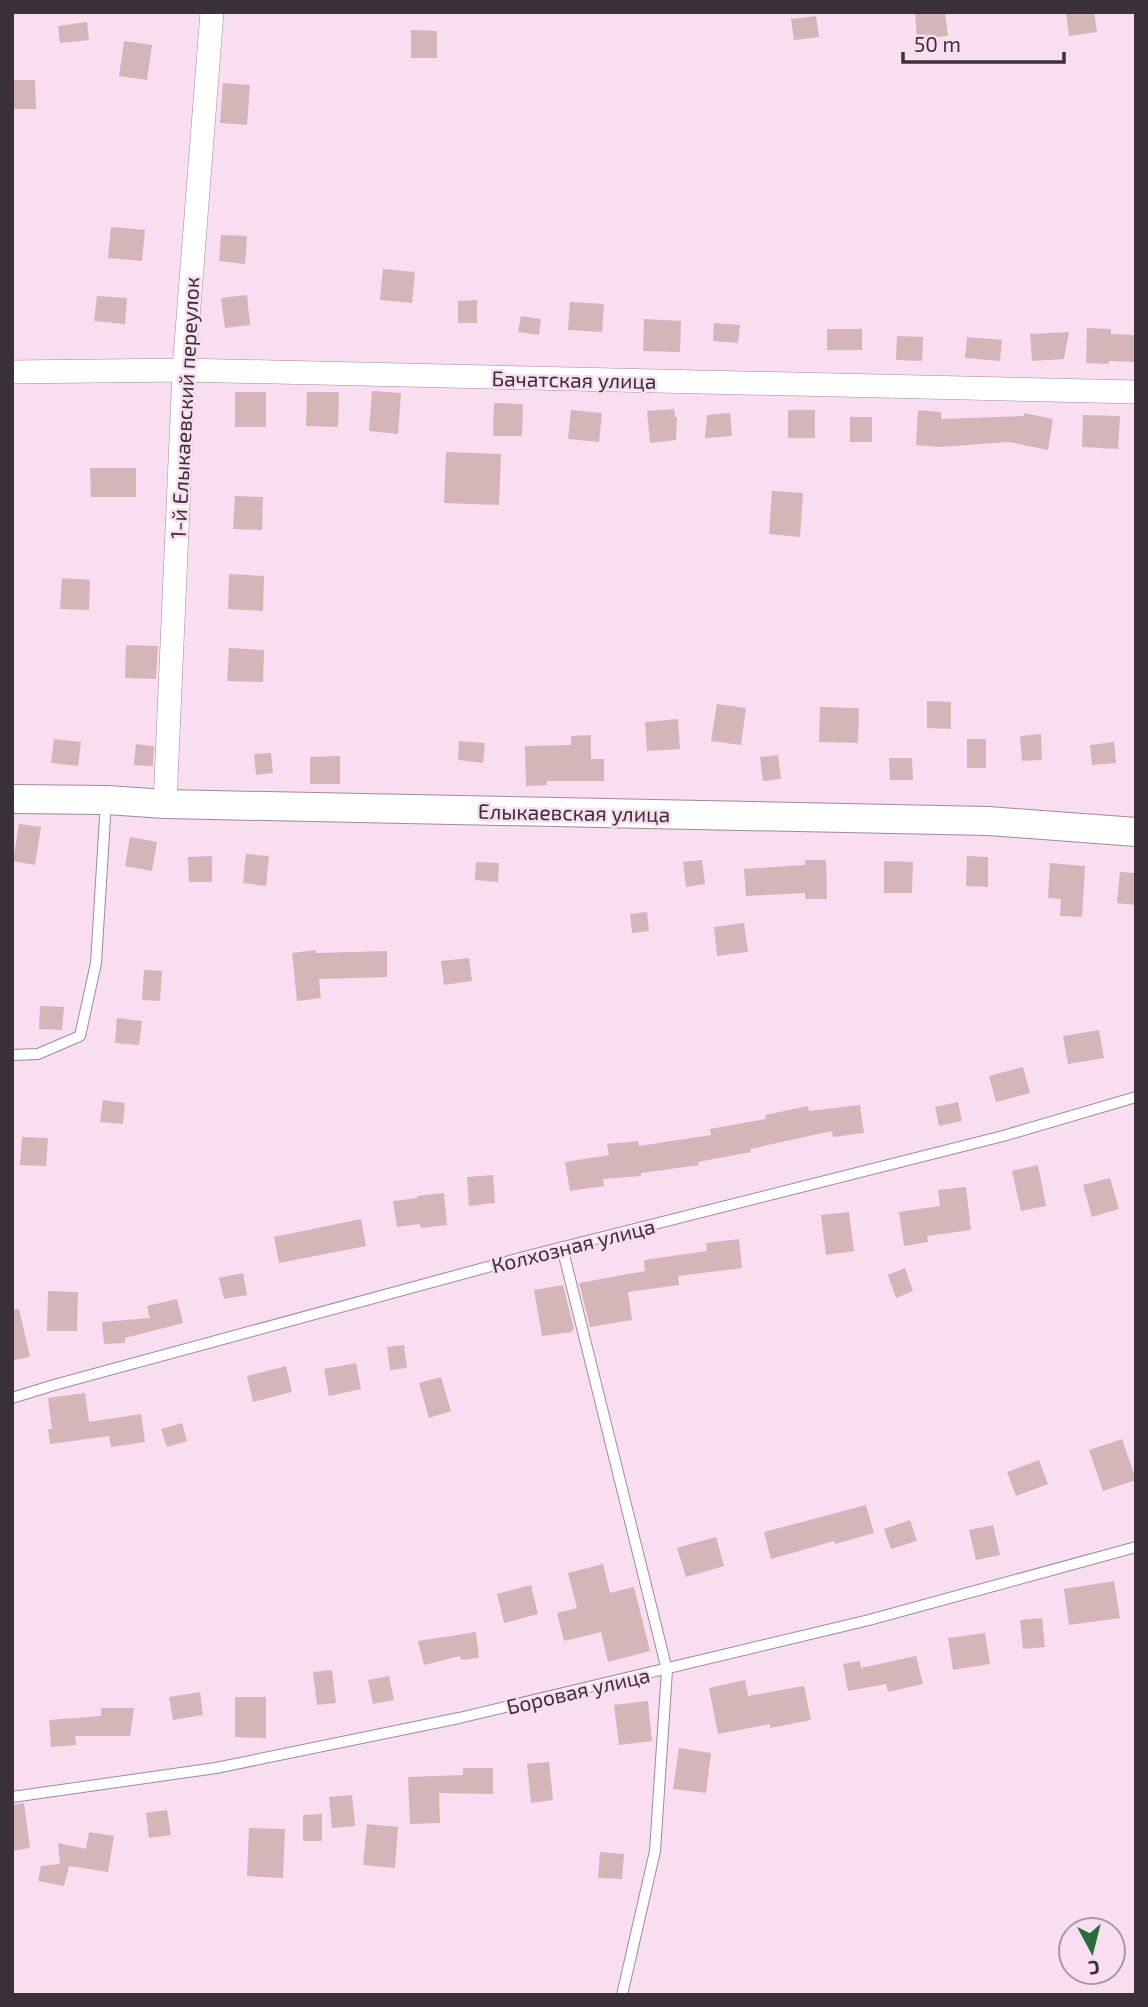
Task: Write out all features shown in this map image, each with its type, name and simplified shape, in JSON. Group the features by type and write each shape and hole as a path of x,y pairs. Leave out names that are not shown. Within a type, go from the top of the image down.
{"street":[{"name":"1-й Елыкаевский переулок","path":"165,804 184,370 212,12"},
{"name":"Бачатская улица","path":"12,372 184,370 1136,392"},
{"name":"Елыкаевская улица","path":"12,799 988,821 1136,832"}],"lane":[{"path":"12,1055 38,1054 80,1036 96,964 107,800"},
{"name":"Колхозная улица","path":"12,1398 562,1247 990,1139 1136,1097"},
{"path":"562,1247 667,1670 655,1851 622,1995"},
{"name":"Боровая улица","path":"12,1797 216,1768 459,1718 869,1620 1136,1547"}],"building":[{"path":"915,12 945,12 948,36 917,39"},
{"path":"1066,12 1094,12 1097,32 1069,36"},
{"path":"816,16 819,37 794,40 791,19"},
{"path":"87,22 89,40 60,43 58,26"},
{"path":"411,30 437,31 437,58 411,58"},
{"path":"124,41 152,45 147,80 119,76"},
{"path":"12,80 35,80 36,109 12,109"},
{"path":"223,83 250,85 247,125 220,123"},
{"path":"111,227 145,230 142,261 108,258"},
{"path":"221,235 247,236 245,264 219,261"},
{"path":"383,269 415,272 412,303 380,300"},
{"path":"247,295 250,325 225,328 221,298"},
{"path":"97,296 127,298 125,324 94,321"},
{"path":"477,300 477,323 458,323 458,301"},
{"path":"570,302 604,304 602,332 568,330"},
{"path":"521,316 541,319 539,335 518,332"},
{"path":"644,319 681,321 680,352 643,351"},
{"path":"714,323 740,325 738,343 713,341"},
{"path":"1087,328 1111,329 1111,334 1136,335 1136,362 1086,363"},
{"path":"827,329 862,329 862,350 827,350"},
{"path":"1069,332 1064,359 1032,361 1030,334"},
{"path":"897,336 923,337 922,361 896,360"},
{"path":"967,337 1002,340 1000,361 965,358"},
{"path":"372,391 401,393 398,434 369,431"},
{"path":"235,392 266,392 266,427 235,427"},
{"path":"307,392 339,392 338,427 306,426"},
{"path":"494,403 523,404 522,436 493,436"},
{"path":"674,409 677,417 676,440 650,443 647,411"},
{"path":"571,410 602,413 599,442 568,439"},
{"path":"788,410 815,410 815,438 788,438"},
{"path":"918,410 941,412 941,419 1024,416 1024,413 1053,419 1048,450 1009,442 939,447 916,445"},
{"path":"730,413 732,436 705,438 707,415"},
{"path":"1083,415 1120,416 1118,449 1082,447"},
{"path":"850,417 872,417 872,442 850,442"},
{"path":"446,452 501,454 499,505 444,503"},
{"path":"90,468 136,468 136,497 91,497"},
{"path":"772,491 803,493 800,537 769,534"},
{"path":"235,496 263,497 262,530 233,529"},
{"path":"229,574 264,576 263,611 228,609"},
{"path":"62,578 90,580 89,610 60,609"},
{"path":"126,645 158,646 156,679 125,678"},
{"path":"229,648 264,650 263,682 227,681"},
{"path":"927,701 951,702 951,729 927,728"},
{"path":"717,704 746,708 741,745 711,741"},
{"path":"820,707 859,708 858,743 819,742"},
{"path":"678,719 680,749 647,751 645,722"},
{"path":"1041,734 1042,760 1022,761 1020,736"},
{"path":"591,735 591,759 604,759 604,781 547,781 547,785 526,786 525,746 571,745 571,736"},
{"path":"54,739 81,742 78,766 51,763"},
{"path":"967,739 986,739 986,768 967,768"},
{"path":"459,741 485,743 483,763 458,760"},
{"path":"1114,742 1116,763 1092,765 1090,745"},
{"path":"136,744 154,746 153,766 134,765"},
{"path":"271,753 273,773 256,775 254,754"},
{"path":"778,755 781,779 763,781 760,757"},
{"path":"340,756 340,784 310,784 310,757"},
{"path":"889,758 912,758 913,780 890,780"},
{"path":"19,824 41,827 35,865 13,861"},
{"path":"130,837 157,842 152,871 125,866"},
{"path":"246,854 269,856 266,886 243,883"},
{"path":"212,856 212,882 189,882 188,857"},
{"path":"967,856 988,857 988,887 966,886"},
{"path":"702,860 705,884 686,887 683,862"},
{"path":"805,860 826,860 827,899 805,899 805,893 746,896 744,869 805,865"},
{"path":"884,861 913,862 912,893 884,893"},
{"path":"476,862 499,863 498,882 475,880"},
{"path":"1050,863 1085,866 1082,917 1060,916 1061,899 1048,898"},
{"path":"1120,872 1136,873 1136,905 1117,903"},
{"path":"647,912 649,931 632,933 630,914"},
{"path":"744,923 748,952 717,956 714,927"},
{"path":"316,950 316,953 387,951 387,977 319,979 321,998 297,1001 292,953"},
{"path":"469,958 472,981 444,985 441,961"},
{"path":"144,970 162,971 160,1001 142,1000"},
{"path":"40,1006 64,1007 62,1030 39,1029"},
{"path":"117,1018 142,1021 139,1045 115,1043"},
{"path":"1099,1030 1104,1058 1068,1064 1063,1036"},
{"path":"1023,1067 1030,1093 996,1102 989,1076"},
{"path":"103,1100 125,1103 123,1124 100,1122"},
{"path":"958,1102 962,1121 939,1126 935,1107"},
{"path":"860,1105 864,1133 833,1137 832,1131 750,1149 751,1152 698,1162 699,1165 641,1173 641,1176 603,1179 604,1186 570,1191 565,1162 609,1155 607,1144 638,1141 639,1146 711,1135 710,1129 766,1119 765,1115 808,1106 809,1111"},
{"path":"22,1137 48,1138 46,1166 20,1165"},
{"path":"1038,1165 1046,1206 1021,1211 1012,1171"},
{"path":"493,1175 495,1203 469,1206 467,1177"},
{"path":"1110,1178 1119,1209 1092,1217 1083,1185"},
{"path":"966,1187 971,1230 927,1236 928,1242 904,1246 899,1212 940,1206 938,1190"},
{"path":"444,1193 447,1225 397,1227 393,1201"},
{"path":"849,1212 854,1251 826,1255 821,1215"},
{"path":"361,1219 366,1246 279,1263 274,1237"},
{"path":"739,1239 742,1268 678,1276 679,1285 628,1292 632,1320 590,1327 579,1283 645,1271 644,1260 707,1251 706,1243"},
{"path":"905,1268 913,1291 896,1298 888,1275"},
{"path":"243,1273 247,1295 224,1299 219,1278"},
{"path":"563,1285 574,1329 572,1332 542,1336 534,1290"},
{"path":"48,1291 78,1292 77,1331 47,1331"},
{"path":"177,1299 183,1323 125,1338 125,1343 104,1344 102,1322 150,1318 147,1306"},
{"path":"19,1309 30,1357 14,1360 12,1310"},
{"path":"404,1345 407,1368 390,1370 387,1347"},
{"path":"356,1363 361,1389 329,1396 324,1369"},
{"path":"286,1366 292,1392 253,1402 247,1376"},
{"path":"441,1377 451,1411 429,1418 419,1383"},
{"path":"85,1393 89,1422 141,1414 145,1442 111,1447 109,1436 50,1444 48,1429 52,1429 48,1398"},
{"path":"182,1423 187,1441 167,1447 161,1429"},
{"path":"1122,1439 1136,1480 1103,1491 1089,1450"},
{"path":"1039,1460 1048,1484 1016,1496 1007,1472"},
{"path":"866,1505 874,1533 771,1559 764,1532"},
{"path":"910,1520 917,1541 891,1549 884,1529"},
{"path":"993,1525 1000,1555 976,1560 969,1530"},
{"path":"716,1537 724,1566 686,1577 677,1548"},
{"path":"603,1564 610,1593 634,1587 650,1651 608,1662 601,1632 564,1641 557,1613 577,1608 568,1573"},
{"path":"1114,1581 1120,1618 1069,1625 1064,1589"},
{"path":"531,1585 538,1614 504,1623 497,1594"},
{"path":"1042,1618 1045,1647 1023,1649 1020,1620"},
{"path":"476,1632 479,1658 461,1660 460,1656 424,1665 418,1641"},
{"path":"985,1633 990,1664 953,1670 948,1638"},
{"path":"916,1656 923,1684 888,1692 886,1684 848,1691 843,1664 860,1661 861,1668"},
{"path":"332,1670 336,1703 317,1705 313,1672"},
{"path":"389,1676 394,1700 373,1704 368,1680"},
{"path":"745,1680 748,1696 804,1686 811,1720 770,1728 770,1724 718,1734 709,1688"},
{"path":"200,1692 203,1715 173,1720 169,1697"},
{"path":"235,1697 266,1697 266,1738 235,1737"},
{"path":"648,1701 652,1741 619,1745 614,1705"},
{"path":"101,1708 134,1708 130,1736 75,1736 76,1745 51,1747 49,1720 101,1716"},
{"path":"679,1748 711,1753 706,1793 673,1789"},
{"path":"549,1762 553,1800 531,1803 527,1764"},
{"path":"463,1768 493,1768 493,1794 439,1793 440,1823 410,1824 408,1777 463,1775"},
{"path":"352,1795 355,1826 332,1828 329,1797"},
{"path":"24,1803 30,1848 12,1851 12,1805"},
{"path":"167,1810 171,1835 149,1838 146,1813"},
{"path":"322,1814 322,1841 303,1841 303,1815"},
{"path":"367,1824 398,1827 395,1868 363,1865"},
{"path":"249,1828 285,1829 283,1878 247,1876"},
{"path":"89,1832 114,1836 108,1872 69,1866 64,1886 38,1881 41,1866 60,1864 58,1843 86,1849"},
{"path":"600,1852 624,1854 622,1879 598,1878"}]}
